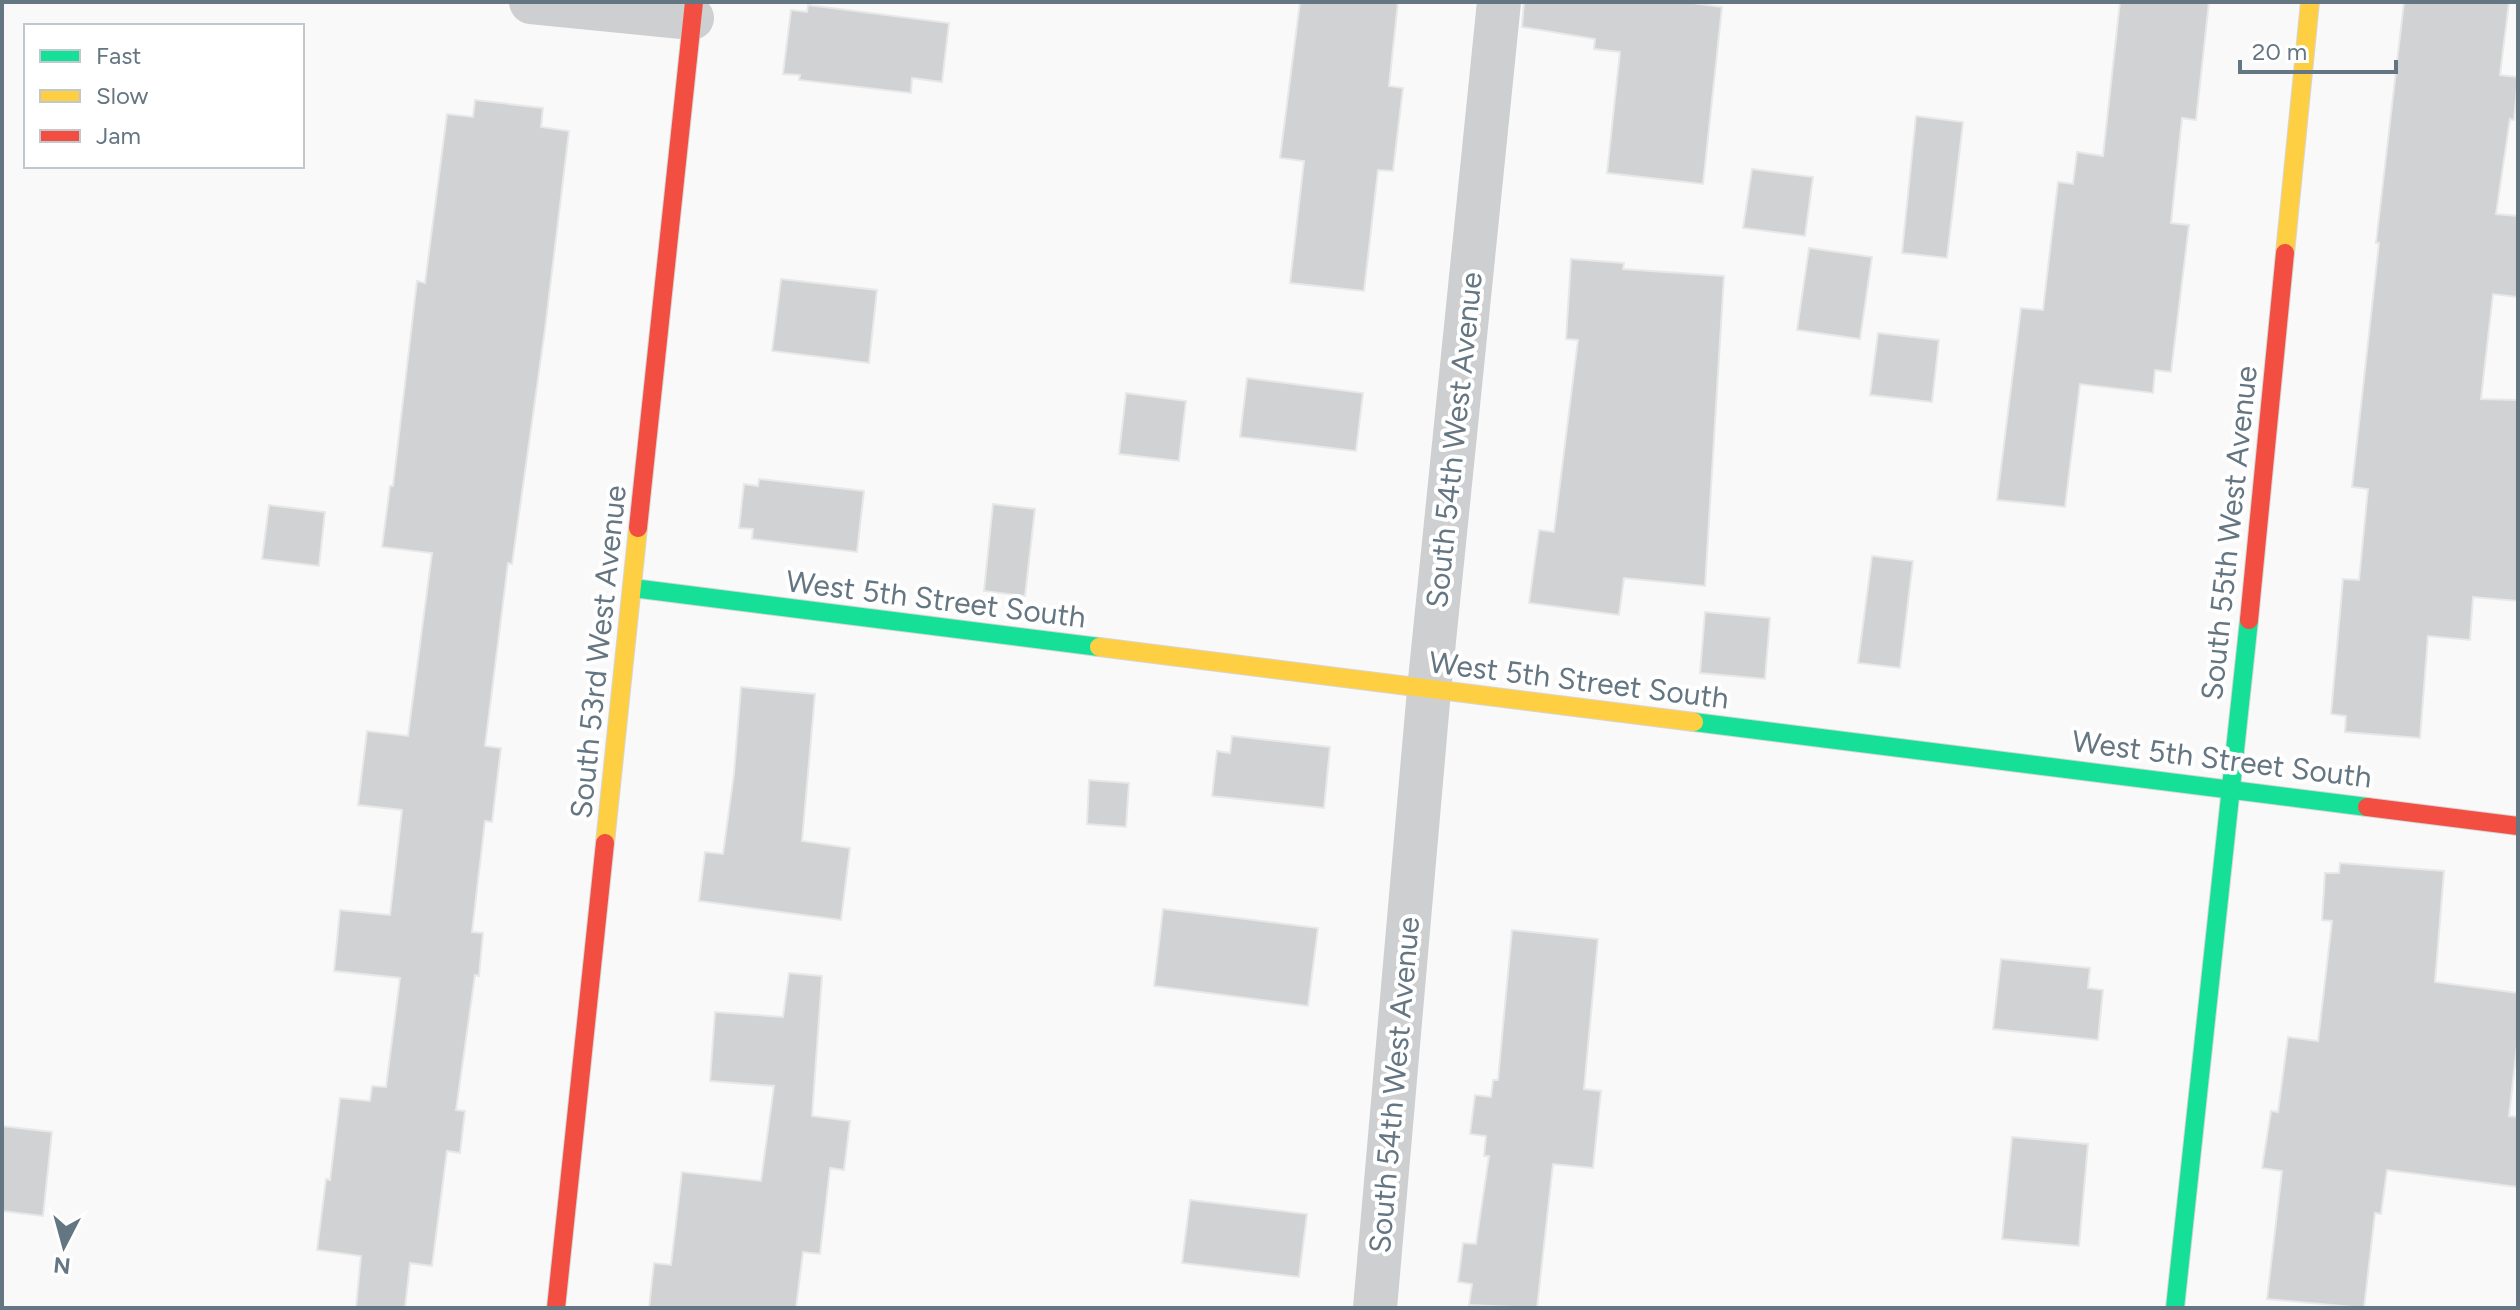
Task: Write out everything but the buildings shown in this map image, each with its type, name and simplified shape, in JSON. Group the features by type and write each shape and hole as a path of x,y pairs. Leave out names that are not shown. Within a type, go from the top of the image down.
{"street":[{"path":"531,2 693,10"},
{"name":"South 54th West Avenue","path":"1375,1308 1429,690 1499,2"},
{"name":"South 55th West Avenue","path":"2175,1308 2232,788 2310,2"},
{"name":"South 53rd West Avenue","path":"556,1308 693,10"},
{"name":"West 5th Street South","path":"633,588 2518,826"}],"traffic: fast":[{"path":"633,588 1099,647"},
{"path":"2175,1308 2249,620"},
{"path":"1694,722 2367,807"}],"traffic: slow":[{"path":"2285,253 2310,2"},
{"path":"605,843 638,528"},
{"path":"1099,647 1694,722"}],"traffic: jam":[{"path":"638,528 694,2"},
{"path":"2249,620 2285,253"},
{"path":"2367,807 2518,826"},
{"path":"556,1308 605,843"}]}
